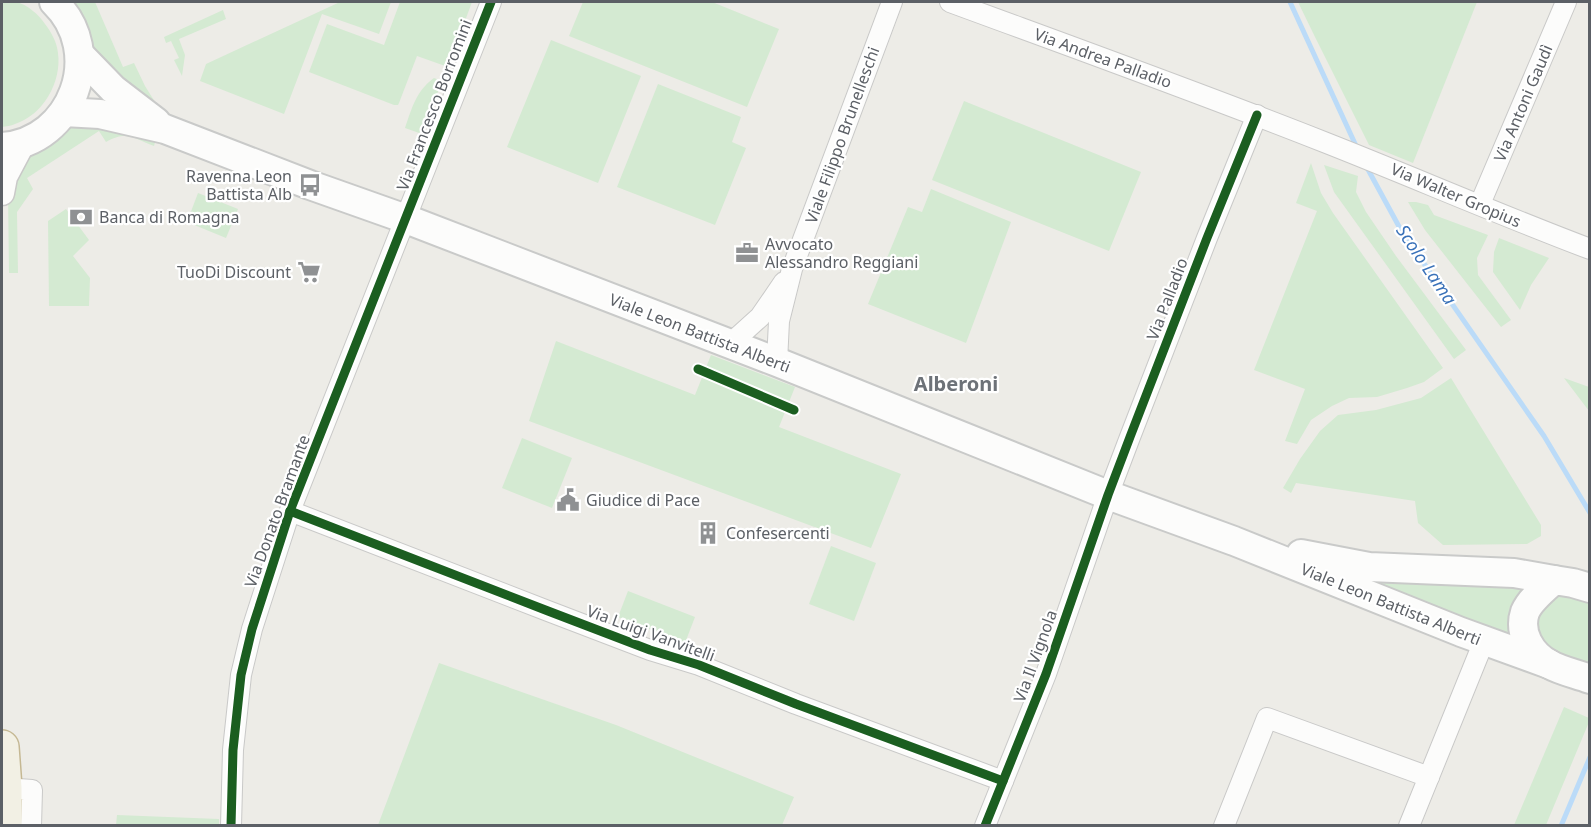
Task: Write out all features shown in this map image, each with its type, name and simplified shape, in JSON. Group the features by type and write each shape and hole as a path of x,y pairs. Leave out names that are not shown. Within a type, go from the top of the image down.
{"highway":[{"path":"2,747 5,788 4,825"}],"main road":[{"path":"12,145 39,135 53,125 72,99 77,85 80,55 74,29 68,17 54,2"},
{"name":"Viale Leon Battista Alberti","path":"80,55 113,89 165,129"},
{"name":"Viale Leon Battista Alberti","path":"64,112 100,114 165,129 777,362 1108,495 1234,541 1484,641 1590,679"},
{"name":"Viale Leon Battista Alberti","path":"1234,541 1369,567 1515,573 1590,588"},
{"path":"1549,664 1531,648 1523,632 1526,611 1537,595 1554,580"}],"street":[{"name":"Via Francesco Borromini","path":"406,219 491,2"},
{"name":"Viale Filippo Brunelleschi","path":"777,362 779,321 792,269 892,2"},
{"name":"Via Andrea Palladio","path":"950,2 1257,116"},
{"name":"Via Antoni Gaudì","path":"1480,204 1566,2"},
{"name":"Via Walter Gropius","path":"1257,116 1590,249"},
{"name":"Via Palladio","path":"1108,495 1206,238 1257,116"},
{"path":"2,193 12,145"},
{"name":"Via Donato Bramante","path":"231,825 233,750 241,675 252,629 290,511 406,219"},
{"name":"Viale Filippo Brunelleschi","path":"729,345 760,317 792,269"},
{"name":"Via Il Vignola","path":"985,825 1046,674 1108,495"},
{"name":"Via Luigi Vanvitelli","path":"290,511 650,650 699,665 1003,781"},
{"path":"1409,825 1484,641"},
{"path":"1224,825 1267,718 1429,777"},
{"path":"5,788 32,790 31,825"}],"green space":[{"path":"2,2 20,3 39,17 55,41 58,64 54,86 42,105 25,120 2,127"},
{"path":"67,2 95,2 123,67 134,63 155,102 140,96 100,63"},
{"path":"340,2 391,2 379,34 322,14 284,114 200,81 206,64"},
{"path":"400,2 472,2 448,67 417,56 398,105 309,72 327,24 384,45"},
{"path":"583,2 712,2 779,29 747,107 569,36"},
{"path":"1298,2 1477,2 1413,163 1369,145"},
{"path":"223,10 226,19 179,39 185,55 182,76 174,60 179,58 171,41 166,43 164,37"},
{"path":"551,40 641,76 598,183 507,147"},
{"path":"434,78 442,81 422,134 405,128 419,94"},
{"path":"658,84 741,117 732,142 746,148 715,225 617,187"},
{"path":"964,101 1141,172 1109,251 932,180"},
{"path":"83,121 156,139 154,146 130,136 119,136 106,142 99,131 27,178 33,189 17,212 18,273 9,273 8,191 26,159 69,124"},
{"path":"1311,163 1321,193 1333,213 1443,368 1424,382 1407,388 1377,397 1349,398 1332,406 1311,420 1297,444 1285,441 1305,389 1254,370 1317,211 1296,203"},
{"path":"1324,165 1358,176 1356,192 1366,212 1466,350 1454,359 1334,192"},
{"path":"931,189 1011,222 966,343 868,304 908,207 922,212"},
{"path":"198,193 238,209 226,238 187,222"},
{"path":"1408,202 1428,205 1434,215 1488,235 1477,258 1478,275 1511,320 1501,327 1425,230"},
{"path":"66,209 89,240 73,256 90,278 89,306 49,306 48,221"},
{"path":"1499,238 1549,258 1531,285 1520,310 1493,272 1494,252"},
{"path":"556,341 695,395 711,355 795,387 779,427 901,474 871,548 529,421"},
{"path":"1451,378 1541,525 1541,536 1527,544 1443,545 1418,523 1415,501 1296,483 1291,493 1283,488 1320,431 1338,415 1376,410 1421,398"},
{"path":"1564,378 1589,387 1589,411"},
{"path":"522,438 572,458 552,508 502,488"},
{"path":"831,546 876,563 854,621 809,604"},
{"path":"1368,581 1532,581 1515,607 1514,639"},
{"path":"628,591 695,617 685,643 618,617"},
{"path":"1558,592 1589,599 1589,668 1548,651 1538,640 1534,617"},
{"path":"439,663 616,725 794,797 782,825 378,825"},
{"path":"1564,707 1589,718 1589,722 1546,825 1514,825"},
{"path":"117,815 219,819 219,825 116,825"}],"waterway":[{"name":"Scolo Lama","path":"1290,2 1357,148"},
{"name":"Scolo Lama","path":"1365,164 1402,232 1544,436 1590,513"},
{"name":"Scolo Lama","path":"1561,826 1590,757"}],"cycle path":[{"path":"231,826 233,750 241,675 252,629 290,511 491,2"},
{"path":"985,826 1046,674 1130,437 1257,115"},
{"path":"698,369 794,410"},
{"path":"290,511 650,650 699,665 796,704 1003,781"}],"place":[{"name":"Ravenna Leon Battista Alb","path":"310,185"},
{"name":"Banca di Romagna","path":"81,217"},
{"name":"Avvocato Alessandro Reggiani","path":"747,253"},
{"name":"TuoDi Discount","path":"309,272"},
{"name":"Giudice di Pace","path":"568,500"},
{"name":"Confesercenti","path":"708,533"}],"district":[{"name":"Alberoni","path":"956,384"}]}
